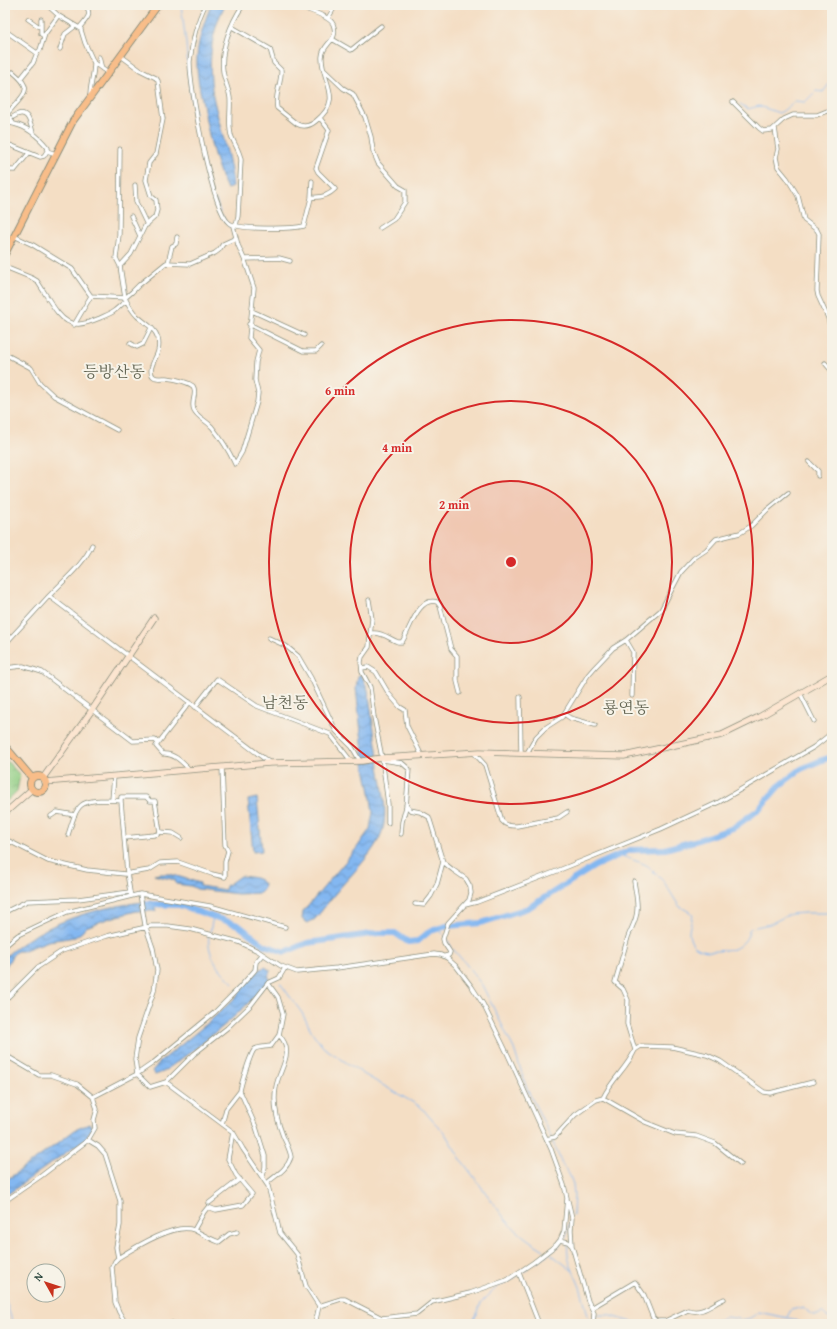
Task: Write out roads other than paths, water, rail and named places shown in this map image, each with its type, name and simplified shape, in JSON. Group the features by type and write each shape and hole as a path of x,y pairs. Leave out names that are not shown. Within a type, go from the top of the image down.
{"main road":[{"path":"5,254 73,121 105,72 121,56 158,5"},
{"path":"32,789 41,791 44,788 44,780 92,710 127,655 154,618"},
{"path":"32,778 36,776 44,780 114,776 270,763 361,761 474,753 624,756 712,738 736,729 832,675"},
{"path":"5,746 32,778"},
{"path":"32,778 30,783 32,789"},
{"path":"5,813 32,789"}],"street":[{"path":"86,5 90,11 89,15 80,27 94,63 94,74 90,88 90,96"},
{"path":"205,5 192,47 190,62 192,88 195,109 209,172 221,212 226,220 235,226 288,228 304,226 311,197 312,181"},
{"path":"120,149 119,235 116,258 120,266 125,299 138,317 151,328 156,335 159,345 158,352 152,365 152,374 157,378 172,379 193,386 195,392 192,401 193,408 198,416 208,422 217,433 235,464 242,452 258,398 255,380 256,362 259,350 249,338 254,288 245,259 236,238 235,226 238,216 241,160 232,136 229,96 223,66 225,50 232,27 243,5"},
{"path":"264,5 273,5"},
{"path":"232,27 270,49 274,63 282,70 281,80 277,91 277,108 300,126 312,125 320,118 329,105 331,96 331,90 323,69 322,59 323,51 334,36 333,25 328,18 321,14 308,11 296,5"},
{"path":"328,18 336,5"},
{"path":"49,6 58,16 81,29"},
{"path":"21,78 33,63 37,53 40,50 44,36 58,16"},
{"path":"28,19 41,27"},
{"path":"41,19 41,34 44,36"},
{"path":"60,49 65,34 74,26"},
{"path":"332,39 352,50 381,26"},
{"path":"7,32 37,53"},
{"path":"120,266 131,254 147,225 155,217 157,210 156,200 151,196 146,180 149,163 156,154 162,119 160,88 158,81 156,78 140,70 121,56"},
{"path":"99,57 105,72"},
{"path":"94,63 105,72"},
{"path":"323,69 342,88 353,94 365,117 371,137 373,151 378,163 398,186 405,190 405,202 394,219 380,228"},
{"path":"13,72 21,78 26,85 24,95 7,114 13,123"},
{"path":"733,102 763,131 772,130 784,119 793,115 817,115 832,109"},
{"path":"13,117 23,113 25,114 33,133"},
{"path":"311,197 321,197 332,193 335,189 318,172 316,168 329,130 320,118"},
{"path":"5,122 13,123 33,133 48,148 44,156 41,157 5,143"},
{"path":"775,128 778,149 776,157 778,167 798,196 804,220 817,230 819,234 820,248 817,271 817,291 828,318 832,333"},
{"path":"47,151 56,154"},
{"path":"5,170 15,170 29,153"},
{"path":"135,185 136,202 147,225"},
{"path":"131,216 140,236"},
{"path":"14,236 33,245 72,269 91,296 125,299"},
{"path":"168,263 172,246 176,244 177,237"},
{"path":"5,267 37,281 58,313 74,325 79,325 114,311 138,285 168,263 190,264 215,253 223,244 236,238"},
{"path":"245,259 279,258 290,261"},
{"path":"74,325 91,296"},
{"path":"252,311 304,335"},
{"path":"250,324 303,351 316,351 321,346"},
{"path":"130,343 137,347 142,345 151,328"},
{"path":"5,354 31,368 40,383 54,396 117,430"},
{"path":"825,363 832,371"},
{"path":"809,462 818,471 818,476"},
{"path":"524,753 536,737 564,714 588,675 613,648 626,640 661,610 681,572 699,554 706,550 716,539 740,533 751,526 767,510 788,493"},
{"path":"5,644 81,562 89,552 92,545"},
{"path":"49,596 270,763"},
{"path":"369,600 372,619 368,647 361,660 362,672 370,687 388,804 388,823"},
{"path":"370,636 373,633 377,633 398,642 402,642 417,612 430,600 437,602 440,606 451,649 457,656 460,693"},
{"path":"269,638 286,646 298,656 311,678 336,731 352,747 361,761"},
{"path":"626,640 633,652 632,696"},
{"path":"5,668 23,666 42,672 133,742 155,740 158,743"},
{"path":"362,668 368,667 376,672 389,694 400,707 405,710 408,726 422,756"},
{"path":"195,707 217,679 257,706 330,734 351,761"},
{"path":"800,693 814,720"},
{"path":"520,697 524,753"},
{"path":"190,702 156,746 163,754 169,753 181,761 190,770"},
{"path":"564,714 570,718 595,725"},
{"path":"465,905 478,902 557,871 661,829 712,806 814,747 828,736 832,730"},
{"path":"330,734 336,731"},
{"path":"474,753 485,765 502,821 505,824 517,826 558,818 567,812"},
{"path":"382,759 402,763 409,769 406,805 401,834"},
{"path":"5,846 9,841 48,861 87,870 127,873 149,870 160,863 178,862 212,874 226,877 225,862 228,851 225,845 222,767"},
{"path":"112,800 114,776"},
{"path":"130,894 121,797 146,797 150,801 154,801 160,832"},
{"path":"68,835 74,815 79,807 86,802 91,800 121,801"},
{"path":"406,805 410,810 429,816 443,862 441,874 431,896 424,905 415,904"},
{"path":"51,816 57,812 74,815"},
{"path":"124,838 154,835 160,832 173,834 181,838"},
{"path":"443,862 468,881 471,896 465,905 448,923 443,939 444,944 450,952 449,955 445,956"},
{"path":"634,881 637,910 615,982 623,989 628,1000 627,1024 635,1050"},
{"path":"5,946 18,935 66,912 130,894"},
{"path":"5,912 27,901 78,899 130,894 210,906 285,927"},
{"path":"140,896 145,926 156,960 157,978 138,1038 135,1059 137,1074 150,1087 166,1082 194,1054 227,1028 251,1005 268,982 279,978 285,968"},
{"path":"5,1000 38,967 62,951 107,936 145,926 190,929 239,942 285,968 297,972 314,971 434,954 445,956 456,966 483,1004 508,1055 562,1178 572,1218 572,1246 594,1313 593,1324"},
{"path":"93,1097 137,1074 153,1063 214,1013 255,970 256,962 262,955"},
{"path":"222,1124 226,1109 240,1091 247,1065 253,1051 255,1049 271,1046 279,1035 283,1014 278,997 268,982"},
{"path":"267,1183 284,1170 291,1157 277,1120 276,1087 286,1061 287,1052 284,1041 279,1035"},
{"path":"546,1139 555,1137 575,1115 596,1100 603,1098 611,1084 630,1060 635,1050 641,1046 672,1047 707,1055 720,1061 764,1092 770,1093 812,1082"},
{"path":"5,1055 39,1075 51,1075 77,1084 93,1097 97,1109 94,1120 94,1128 88,1140 41,1176 5,1200"},
{"path":"166,1082 233,1132 267,1183 280,1234 297,1254 306,1286 319,1306 315,1324"},
{"path":"240,1091 256,1127 265,1156 265,1167 262,1177"},
{"path":"603,1098 639,1118 675,1134 696,1136 715,1143 741,1164"},
{"path":"208,1207 216,1210 243,1205 252,1194 240,1179 228,1159 233,1132"},
{"path":"88,1140 98,1146 105,1154 120,1201 120,1225 116,1247 118,1258"},
{"path":"209,1203 240,1179"},
{"path":"194,1230 208,1207 211,1196"},
{"path":"319,1306 345,1299 382,1318 418,1314 432,1302 459,1296 507,1280 545,1254 560,1240 564,1226 567,1198"},
{"path":"126,1324 119,1312 116,1302 112,1267 118,1258 164,1232 184,1229 194,1230 198,1234 219,1242 229,1234 238,1232"},
{"path":"560,1240 568,1242 572,1246"},
{"path":"519,1272 539,1324"},
{"path":"591,1306 593,1307 635,1282 644,1295 654,1324"},
{"path":"653,1318 656,1321 665,1321 684,1311 701,1311 724,1299"}],"water":[{"path":"211,5 225,5 219,17 212,43 210,70 213,96 232,177 233,187 227,189 218,169 212,147 198,74 197,57 199,42"},
{"path":"361,674 368,690 378,757 364,759 356,688 358,676"},
{"path":"378,760 385,808 382,833 366,859 314,920 308,923 302,919 303,912 356,849 370,829 373,812 364,763"},
{"path":"257,798 262,851 253,852 248,800"},
{"path":"170,874 200,883 200,886 225,890 226,886 240,876 257,879 264,884 263,890 260,893 238,894 197,889 191,886 176,884 175,880 154,875"},
{"path":"152,901 156,911 136,911 107,919 86,927 75,937 48,941 22,951 17,951 12,956 5,968 5,957 20,944 55,925 93,911 133,903"},
{"path":"265,967 271,971 268,976 270,978 259,992 234,1017 192,1051 163,1072 155,1075 152,1071 160,1062 209,1022 236,997 243,986 259,970"},
{"path":"89,1124 93,1127 85,1139 5,1196 5,1181 75,1130"}],"waterway":[{"path":"181,5 190,91 195,114"},
{"path":"740,104 748,109 759,106 779,113 795,101 805,102 816,91 823,92 832,80"},
{"path":"216,200 220,212"},
{"path":"222,215 224,221 231,227"},
{"path":"147,904 179,905 238,925 264,945 285,952 307,943 378,933 395,933 408,942 418,941 430,931 447,926 481,923 528,908 595,866 630,850 665,849 733,828 758,810 779,786 801,769 832,757"},
{"path":"619,855 648,866 664,882 679,906 693,914 689,934 693,945 701,950 716,951 734,949 744,941 751,928 770,924 791,914 832,913"},
{"path":"210,932 213,917"},
{"path":"439,929 443,934"},
{"path":"209,935 212,956 223,973 233,983"},
{"path":"445,936 452,948 482,985 514,1049 527,1089 551,1137"},
{"path":"280,983 302,1013 312,1032 323,1047 365,1075 421,1107 444,1132 462,1161 506,1220 515,1229 544,1250"},
{"path":"552,1140 563,1166 569,1174 573,1184 573,1215"},
{"path":"565,1239 570,1221"},
{"path":"536,1263 564,1242"},
{"path":"568,1244 567,1250 569,1261 580,1287 590,1324"},
{"path":"551,1254 573,1271"},
{"path":"522,1273 528,1268"},
{"path":"471,1324 481,1303 498,1286 506,1283 518,1275"},
{"path":"5,1298 13,1324"},
{"path":"787,1317 791,1310 803,1307 813,1315 818,1315 822,1312 827,1317 832,1319"},
{"path":"714,1324 717,1320 720,1321 725,1317 746,1319 754,1316 758,1312 793,1319 804,1324"},
{"path":"595,1315 608,1315 632,1322 651,1324"},
{"path":"674,1324 691,1324"}],"district":[{"name":"등방산동","path":"114,371"},
{"name":"남천동","path":"285,702"},
{"name":"룡연동","path":"626,707"}]}
